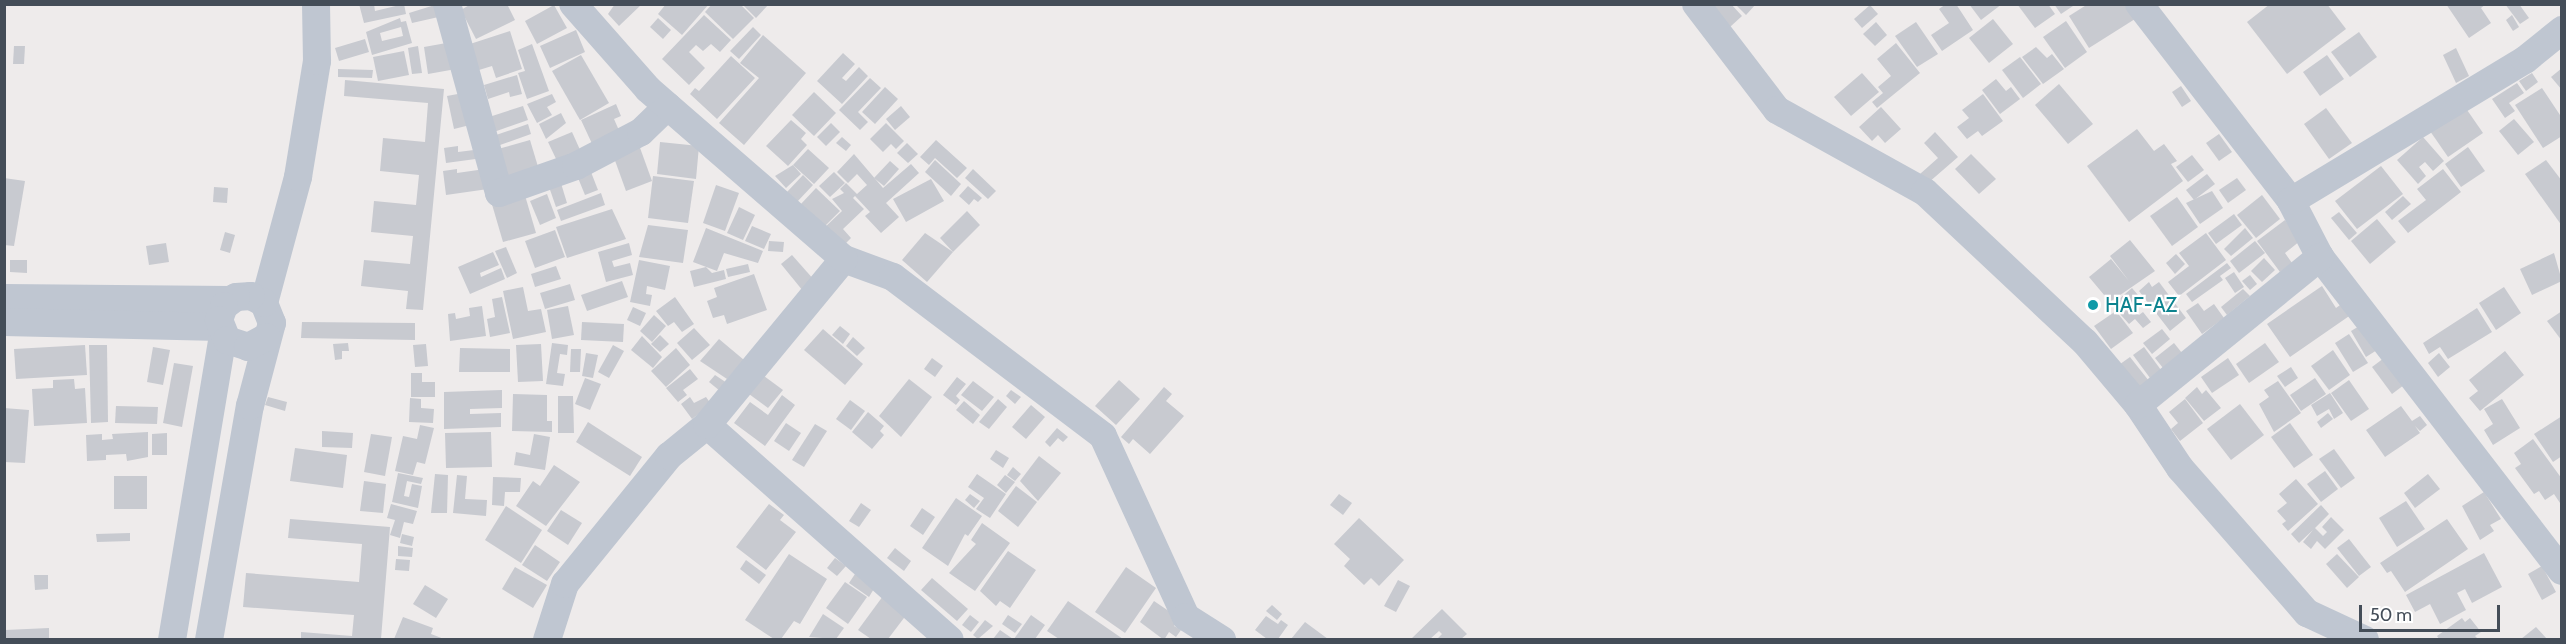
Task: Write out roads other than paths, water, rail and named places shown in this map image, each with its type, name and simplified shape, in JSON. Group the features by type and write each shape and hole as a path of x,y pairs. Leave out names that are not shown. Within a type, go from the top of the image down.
{"street":[{"path":"264,303 298,177 317,61 316,4"},
{"path":"447,4 499,193 576,166 641,132 668,106"},
{"path":"573,4 668,106 843,259 893,277 1102,436 1186,617 1222,639"},
{"path":"1696,4 1777,110 1925,192 2085,342 2138,405 2180,468 2307,613 2365,639"},
{"path":"2139,4 2291,201 2320,257 2562,571"},
{"path":"2291,201 2525,60 2562,30"},
{"path":"2138,405 2320,257"},
{"path":"547,639 565,584 669,456 707,425 843,259"},
{"path":"4,298 230,300 243,295 264,303 272,315 264,364 250,406 209,639"},
{"path":"172,639 221,331 221,312 230,300"},
{"path":"4,322 221,331 240,347 255,346 267,337"},
{"path":"707,425 950,639"}],"place":[{"name":"HAF-AZ","path":"2093,305"}]}
